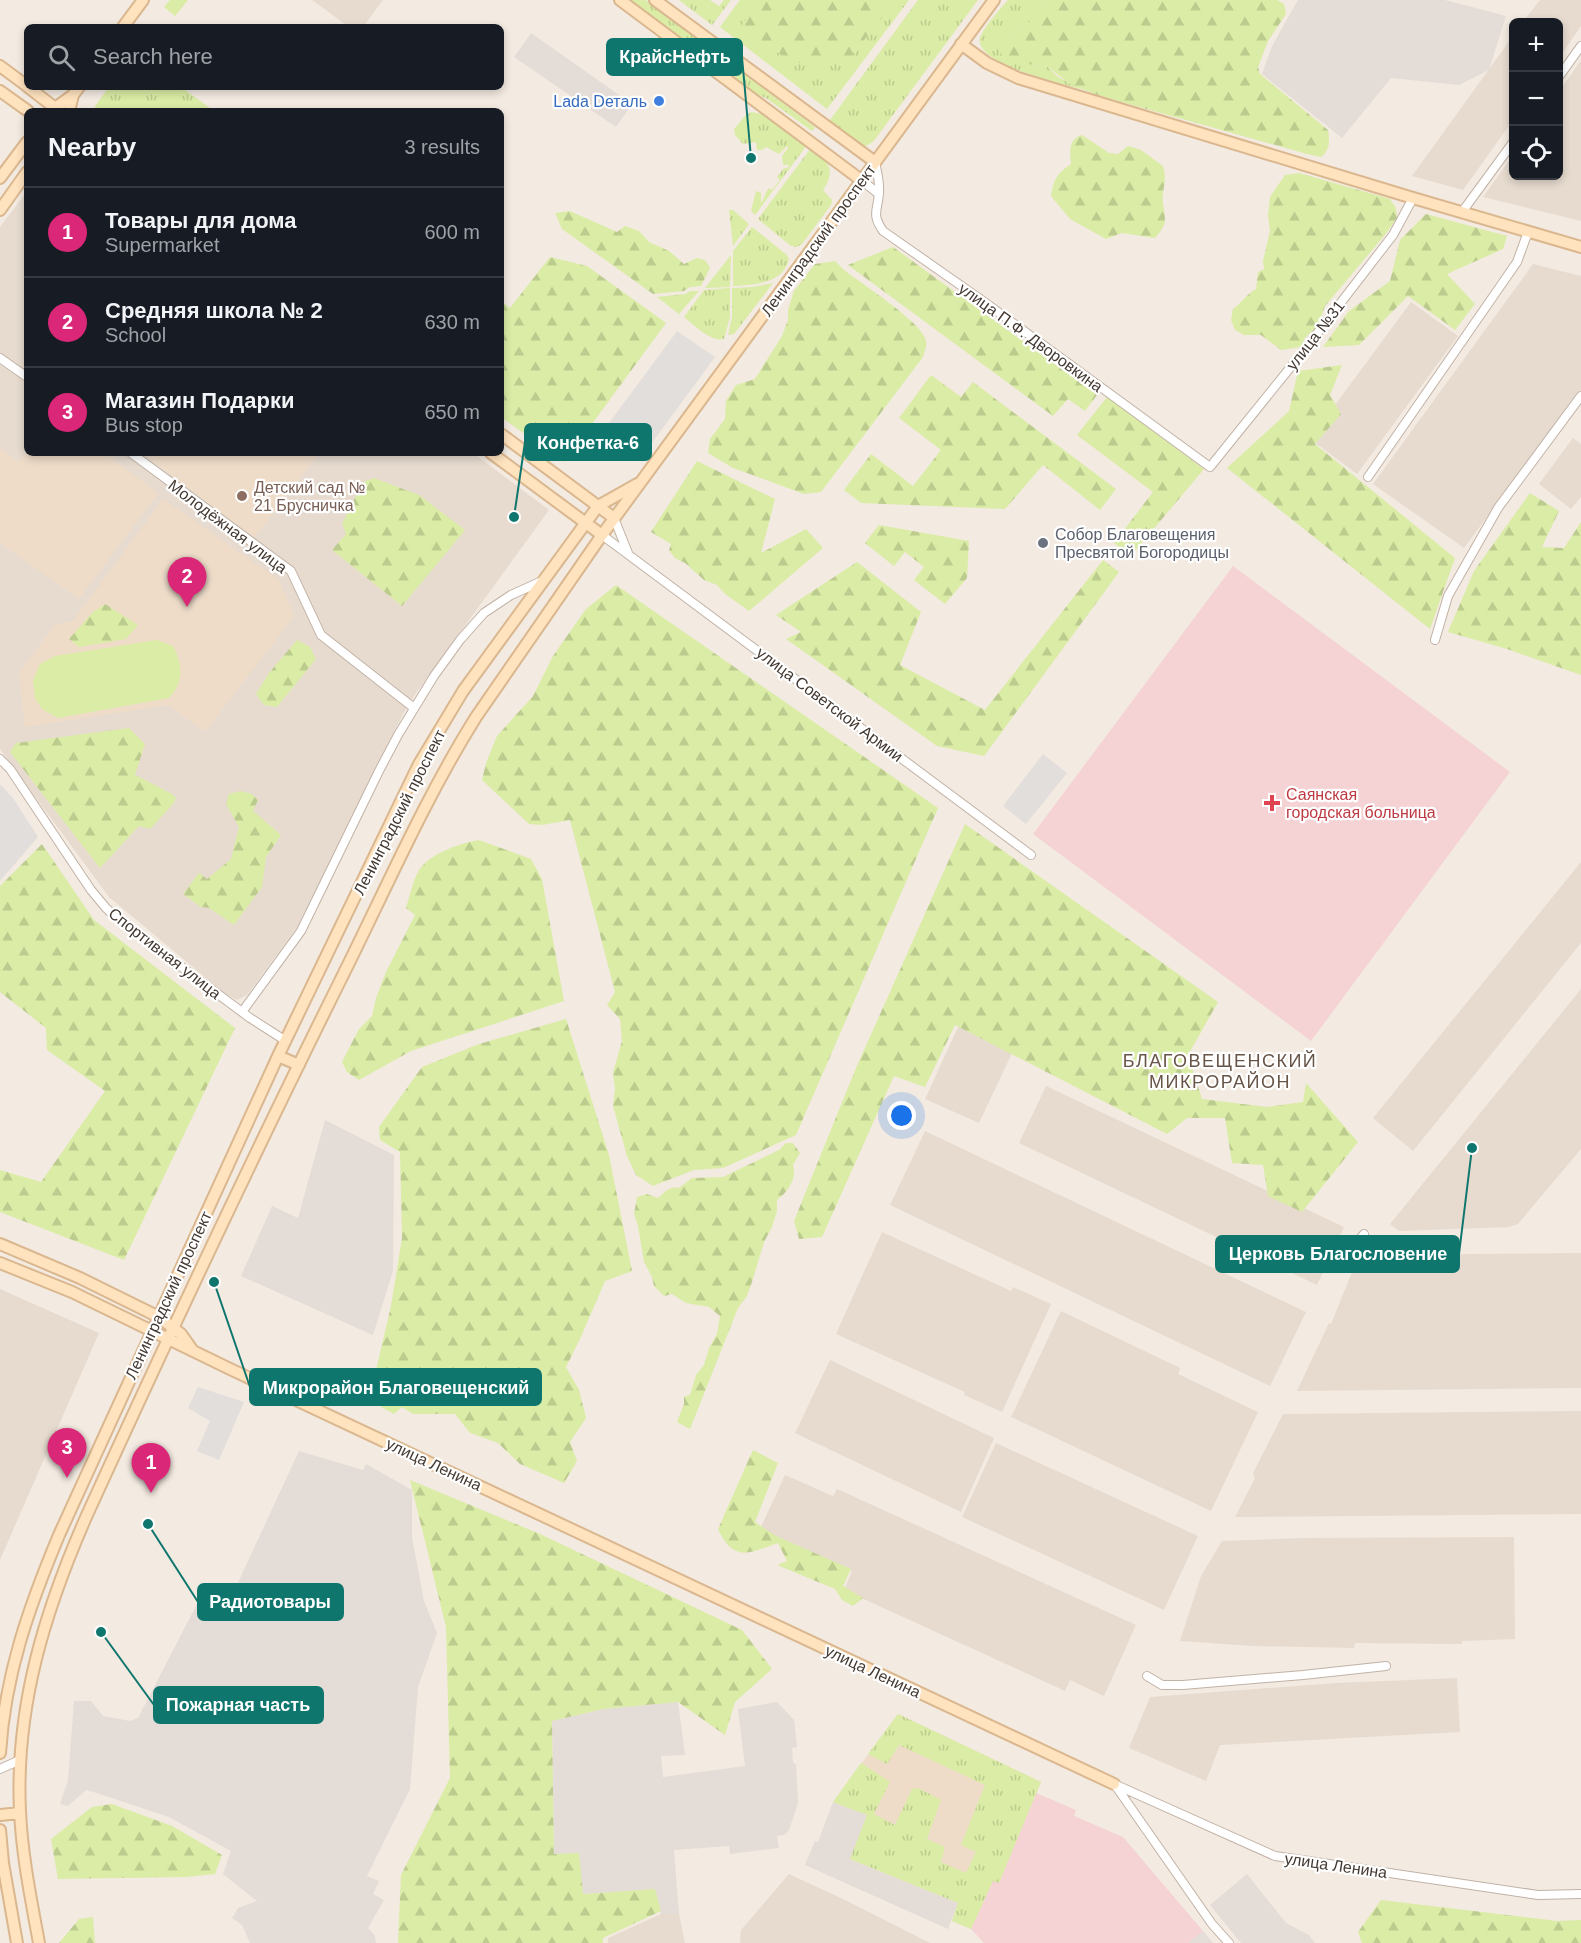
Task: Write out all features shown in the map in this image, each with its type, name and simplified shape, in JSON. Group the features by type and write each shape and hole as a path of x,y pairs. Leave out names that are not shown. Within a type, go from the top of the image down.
{"main road":[{"path":"125,24 143,0"},
{"path":"620,0 861,180"},
{"path":"655,0 874,162"},
{"name":"Ленинградский проспект","path":"39,1943 25,1860 20,1813 20,1760 22,1728 33,1667 49,1610 75,1542 299,1065 459,744 476,717 614,518 994,0"},
{"path":"961,44 987,63 1018,78 1581,247"},
{"path":"0,66 24,84"},
{"path":"32,90 53,108"},
{"path":"0,91 24,108"},
{"path":"57,108 76,91"},
{"path":"70,108 76,91"},
{"path":"0,178 24,146"},
{"path":"0,210 24,176"},
{"path":"504,436 614,518"},
{"name":"улица Советской Армии","path":"495,456 602,535"},
{"name":"Ленинградский проспект","path":"0,1753 7,1688 16,1652 28,1611 59,1535 278,1056 419,764 463,691 598,506 642,481"},
{"path":"278,1056 299,1065"},
{"name":"улица Ленина","path":"0,1244 80,1278 159,1317 174,1328 194,1352"},
{"name":"улица Ленина","path":"0,1263 72,1292 168,1340 1114,1784"},
{"path":"59,1535 75,1542"},
{"path":"0,1815 20,1813"},
{"path":"0,1830 3,1863 17,1943"}],"street":[{"path":"1562,72 1581,46"},
{"path":"1462,212 1509,148"},
{"name":"улица П.Ф. Дворовкина","path":"874,162 879,194 875,211 876,222 883,231 1210,467"},
{"path":"861,180 879,194"},
{"name":"улица №31","path":"1210,467 1393,235 1413,198"},
{"path":"1368,477 1517,262 1528,232"},
{"path":"0,357 24,375"},
{"path":"1435,640 1448,596 1498,508 1581,396"},
{"name":"Молодёжная улица","path":"135,456 291,571 321,635 414,708"},
{"path":"614,518 628,554"},
{"name":"улица Советской Армии","path":"602,535 1031,855"},
{"path":"242,1012 301,931 379,771 414,708 460,640 484,613 511,594 544,580"},
{"name":"Спортивная улица","path":"0,759 10,769 91,890 106,908 120,921 242,1012 286,1041"},
{"path":"1350,1251 1364,1234"},
{"path":"1147,1676 1162,1685 1183,1685 1303,1676 1386,1666"},
{"path":"0,1769 20,1760"},
{"path":"1114,1784 1212,1924 1229,1943"},
{"name":"улица Ленина","path":"1114,1784 1275,1856 1538,1894 1581,1894"}],"shaded area":[{"path":"312,0 383,0 365,24 345,24"},
{"path":"1298,0 1445,0 1506,16 1489,70 1459,85 1391,78 1342,138 1262,74 1272,46"},
{"path":"1540,0 1581,0 1581,26 1563,52 1563,18 1526,18"},
{"path":"531,33 632,104 616,127 514,57"},
{"path":"1509,42 1509,126 1463,190 1412,176"},
{"path":"1581,60 1581,221 1483,197 1509,161 1509,180 1563,180 1563,86"},
{"path":"24,195 24,456 477,456 549,510 416,693 403,714 298,926 247,995 237,1000 224,993 109,897 0,749 0,227"},
{"path":"1533,264 1581,276 1581,390 1464,548 1373,484"},
{"path":"1411,302 1458,336 1357,474 1310,439"},
{"path":"677,331 715,357 646,451 630,460 598,438"},
{"path":"1573,438 1581,444 1581,497 1571,509 1539,484"},
{"path":"0,448 19,462 24,456 108,456 158,493 79,599 0,543"},
{"name":"Детский сад № 21 Брусничка","path":"146,456 317,456 254,538"},
{"path":"163,499 279,580 294,616 205,732 168,705 25,727 19,674 54,625 73,621"},
{"name":"Саянская городская больница","path":"1233,566 1510,772 1311,1041 1033,834"},
{"path":"1043,754 1067,773 1026,824 1003,806"},
{"path":"0,784 13,798 38,837 0,881"},
{"path":"1581,862 1581,943 1413,1151 1373,1118"},
{"path":"1581,989 1581,1149 1518,1224 1509,1227 1399,1231 1390,1224"},
{"path":"959,1025 1013,1051 979,1123 925,1099"},
{"path":"1046,1086 1344,1227 1317,1285 1019,1143"},
{"path":"325,1120 394,1155 393,1271 373,1335 241,1276 272,1206 298,1218"},
{"path":"925,1131 1306,1312 1270,1386 890,1205"},
{"path":"882,1232 1011,1291 1013,1287 1051,1304 1002,1412 964,1395 965,1392 836,1334"},
{"path":"1581,1253 1581,1388 1297,1391 1329,1323 1331,1324 1359,1255"},
{"path":"0,1289 99,1333 0,1560"},
{"path":"1061,1311 1180,1368 1178,1374 1258,1412 1211,1511 1011,1417"},
{"path":"830,1360 994,1438 961,1512 795,1433"},
{"path":"198,1387 244,1402 219,1460 197,1451 210,1421 188,1408"},
{"path":"1581,1411 1581,1514 1235,1517 1255,1478 1253,1473 1283,1414"},
{"path":"996,1443 1198,1536 1164,1610 962,1517"},
{"path":"299,1451 363,1470 366,1464 412,1490 412,1537 424,1601 437,1633 418,1687 410,1789 367,1876 379,1881 373,1894 384,1900 368,1928 375,1936 376,1943 250,1943 242,1925 232,1918 238,1908 257,1901 223,1874 231,1851 169,1817 97,1793 86,1790 68,1806 60,1804 68,1780 74,1701 91,1701 103,1716 130,1721 138,1718 197,1604 223,1615"},
{"path":"785,1475 833,1496 837,1489 1136,1625 1104,1696 1070,1680 1065,1691 844,1590 852,1571 760,1529"},
{"path":"1514,1537 1515,1639 1462,1641 1462,1644 1355,1643 1354,1648 1253,1646 1180,1641 1201,1576 1222,1541 1305,1538"},
{"path":"1457,1678 1460,1732 1220,1745 1206,1781 1129,1748 1150,1697 1336,1683"},
{"path":"678,1702 685,1755 661,1756 663,1777 745,1766 738,1709 777,1702 794,1720 797,1747 792,1748 793,1763 796,1764 798,1803 789,1830 784,1835 777,1836 779,1848 730,1854 729,1846 674,1850 679,1914 661,1914 655,1889 583,1894 554,1854 552,1721 603,1709"},
{"path":"898,1714 1041,1782 999,1883 993,1881 971,1929 952,1921 958,1903 850,1859 867,1815 833,1802"},
{"path":"1036,1793 1076,1810 1074,1816 1123,1837 1203,1931 1188,1943 984,1943 971,1929 993,1881 999,1883"},
{"path":"833,1802 867,1815 851,1860 958,1903 948,1929 805,1865 815,1841 818,1842"},
{"path":"789,1874 930,1943 740,1943 741,1930"},
{"path":"1247,1874 1286,1923 1309,1935 1315,1943 1241,1943 1210,1905"},
{"path":"661,1914 679,1914 685,1943 608,1943 608,1938"},
{"path":"1203,1931 1213,1943 1188,1943"}],"green space":[{"path":"170,0 188,0 175,16 164,7"},
{"path":"631,0 646,0 815,127 812,131 766,98 756,94"},
{"path":"679,0 710,0 719,6 724,0 731,0 712,25"},
{"path":"740,0 909,0 827,109 720,27"},
{"path":"760,0 896,0 849,59 799,63 759,44 741,26"},
{"path":"918,0 978,0 873,142 862,148 827,124"},
{"path":"1008,0 1049,0 1031,21 1007,39 1009,61 1048,67 1058,77 1084,90 1005,65 991,57 982,48 980,38 982,34"},
{"path":"1049,0 1277,0 1284,4 1286,14 1268,41 1258,67 1260,74 1328,130 1328,148 1321,157 1307,154 1097,95 1070,84 1048,67 1009,61 1000,53 1007,39 1031,21"},
{"path":"107,90 185,90 210,108 95,108"},
{"path":"751,112 762,114 807,145 755,215 751,211 756,191 761,193 761,203 769,188 772,190 780,180 777,177 789,165 783,165 782,156 787,146 779,154 766,147 757,150 756,142 743,144 735,135 734,129"},
{"path":"1082,135 1109,153 1118,154 1128,146 1141,150 1163,166 1165,222 1155,238 1122,233 1106,239 1070,219 1051,196 1057,177 1071,164 1072,143"},
{"path":"811,148 829,166 829,177 823,190 832,200 831,205 802,244 797,247 791,246 758,219"},
{"path":"1299,173 1390,199 1396,208 1397,218 1325,306 1318,325 1305,338 1301,347 1281,350 1261,335 1244,335 1235,330 1231,320 1233,309 1256,289 1258,272 1264,269 1263,261 1270,231 1268,215 1270,197 1285,175"},
{"path":"729,210 733,210 749,224 733,246"},
{"path":"570,211 617,232 625,226 639,231 649,242 669,251 684,264 697,258 705,260 710,268 701,286 690,287 684,291 653,294 562,229 555,213"},
{"path":"1426,214 1507,236 1503,249 1447,274 1475,304 1455,330 1408,296 1359,345 1323,347 1349,311 1390,281 1400,240"},
{"path":"752,227 789,259 781,274 767,282 733,286 733,251"},
{"path":"893,247 1097,395 1085,411 1068,399 1053,416 848,265"},
{"path":"731,255 730,287 705,288"},
{"path":"550,257 587,266 666,323 564,462 504,419 504,303 510,308"},
{"path":"835,261 912,321 925,338 926,345 923,357 821,492 804,494 733,468 708,453 710,439 725,419 726,401 736,385 755,379 782,336 794,291 815,264"},
{"path":"773,283 734,334 728,335 732,317 732,288"},
{"path":"730,288 730,317 724,339 708,335 684,317 704,290"},
{"path":"690,291 699,291 679,314 657,297 685,294"},
{"path":"1342,365 1330,395 1341,414 1315,444 1455,558 1430,629 1227,468 1289,411 1298,371"},
{"path":"931,375 961,397 973,382 1116,489 1100,510 1043,465 1005,509 861,503 844,490 871,454 913,486 941,450 899,418"},
{"path":"1107,397 1204,469 1131,556 1114,543 1153,492 1077,435"},
{"path":"697,461 775,499 761,553 806,529 823,548 749,611 725,594 717,585 704,580 685,563 675,558 669,550 671,544 651,532"},
{"path":"374,478 419,495 465,530 402,606 332,550 346,534 342,524 363,482"},
{"path":"1530,493 1559,511 1542,547 1564,548 1581,522 1581,675 1507,649 1448,632 1474,571"},
{"path":"879,525 969,541 967,578 945,604 914,580 924,567 905,552 894,566 865,543"},
{"path":"1103,560 1119,572 984,756 937,746 786,639 801,632 776,615 857,562 921,612 900,665 985,710"},
{"path":"616,585 938,808 796,1135 723,1168 694,1170 653,1186 636,1175 627,1156 613,1106 615,1089 613,1072 622,1041 620,1019 607,1005 615,992 570,820 542,825 529,824 482,780 497,736 533,696 553,656 586,609"},
{"path":"105,604 138,625 126,639 79,647 69,639 93,612"},
{"path":"157,640 173,646 179,660 179,680 169,698 58,718 42,709 35,698 33,681 40,664 55,656"},
{"path":"297,640 310,647 316,659 277,707 264,705 256,694 269,673"},
{"path":"129,728 145,744 135,775 176,798 150,829 139,826 100,868 10,752 16,743"},
{"path":"241,791 252,794 258,800 253,811 281,835 266,857 262,887 234,925 183,894 199,873 207,879 231,859 239,827 226,804 229,794"},
{"path":"965,824 1218,1002 1188,1055 1202,1099 1267,1107 1303,1102 1306,1083 1358,1142 1302,1212 1268,1196 1263,1165 1232,1163 1225,1118 1187,1118 1167,1134 955,1025 925,1087 894,1076 822,1237 799,1239 794,1221 856,1068"},
{"path":"479,840 531,859 542,879 564,1001 411,1051 359,1080 347,1072 342,1062 359,1029 372,1016 386,972 415,915 406,908 418,872 437,855 454,847"},
{"path":"42,844 94,920 235,1028 124,1260 0,1212 0,1170 41,1182 105,1091 47,1050 46,1028 0,992 0,886"},
{"path":"566,1019 609,1155 632,1271 605,1281 566,1367 579,1390 586,1418 570,1442 577,1461 564,1483 520,1464 498,1443 470,1433 455,1414 413,1414 402,1407 394,1414 369,1400 391,1306 402,1238 400,1152 380,1140 379,1127 422,1067 479,1044"},
{"path":"786,1143 793,1143 800,1153 793,1165 793,1180 785,1193 777,1200 777,1211 772,1227 764,1242 747,1296 738,1308 690,1429 677,1422 684,1404 684,1397 690,1395 696,1375 704,1365 709,1348 717,1334 720,1316 709,1307 686,1303 672,1294 664,1296 654,1286 644,1262 634,1214 637,1197 647,1194 658,1198 667,1190 679,1188 692,1178 723,1177 779,1150"},
{"path":"753,1450 778,1463 755,1522 776,1536 851,1569 843,1586 863,1598 853,1606 842,1600 835,1589 777,1565 787,1561 778,1543 759,1550 743,1552 736,1551 724,1540 718,1529"},
{"path":"410,1480 540,1534 742,1630 772,1669 735,1702 725,1735 678,1702 603,1709 552,1721 554,1854 579,1853 583,1894 655,1889 661,1911 603,1938 603,1943 398,1943 401,1875 450,1778 446,1627"},
{"path":"898,1714 1041,1782 999,1883 993,1881 971,1929 952,1921 958,1903 850,1859 867,1815 833,1802 861,1763 890,1782 874,1814 895,1825 912,1789 918,1788 941,1800 927,1839 945,1847 941,1862 966,1873 976,1852 961,1845 985,1785 899,1745 887,1764 868,1754"},
{"path":"112,1804 172,1826 222,1855 215,1874 186,1877 58,1879 51,1839 92,1807"},
{"path":"1381,1900 1557,1921 1581,1920 1581,1943 1362,1943 1358,1932"},
{"path":"93,1917 95,1943 59,1943 79,1919"}],"place":[{"name":"Lada Dеталь","path":"659,101"},
{"name":"КрайсНефть","path":"751,158"},
{"name":"Детский сад № 21 Брусничка","path":"242,496"},
{"name":"Конфетка-6","path":"514,517"},
{"name":"Собор Благовещения Пресвятой Богородицы","path":"1043,543"},
{"name":"Средняя школа № 2","path":"187,607"},
{"name":"Саянская городская больница","path":"1272,803"},
{"name":"Церковь Благословение","path":"1472,1148"},
{"name":"Микрорайон Благовещенский","path":"214,1282"},
{"name":"Магазин Подарки","path":"67,1478"},
{"name":"Товары для дома","path":"151,1493"},
{"name":"Радиотовары","path":"148,1524"},
{"name":"Пожарная часть","path":"101,1632"}],"district":[{"name":"БЛАГОВЕЩЕНСКИЙ МИКРОРАЙОН","path":"1220,1071"}]}
